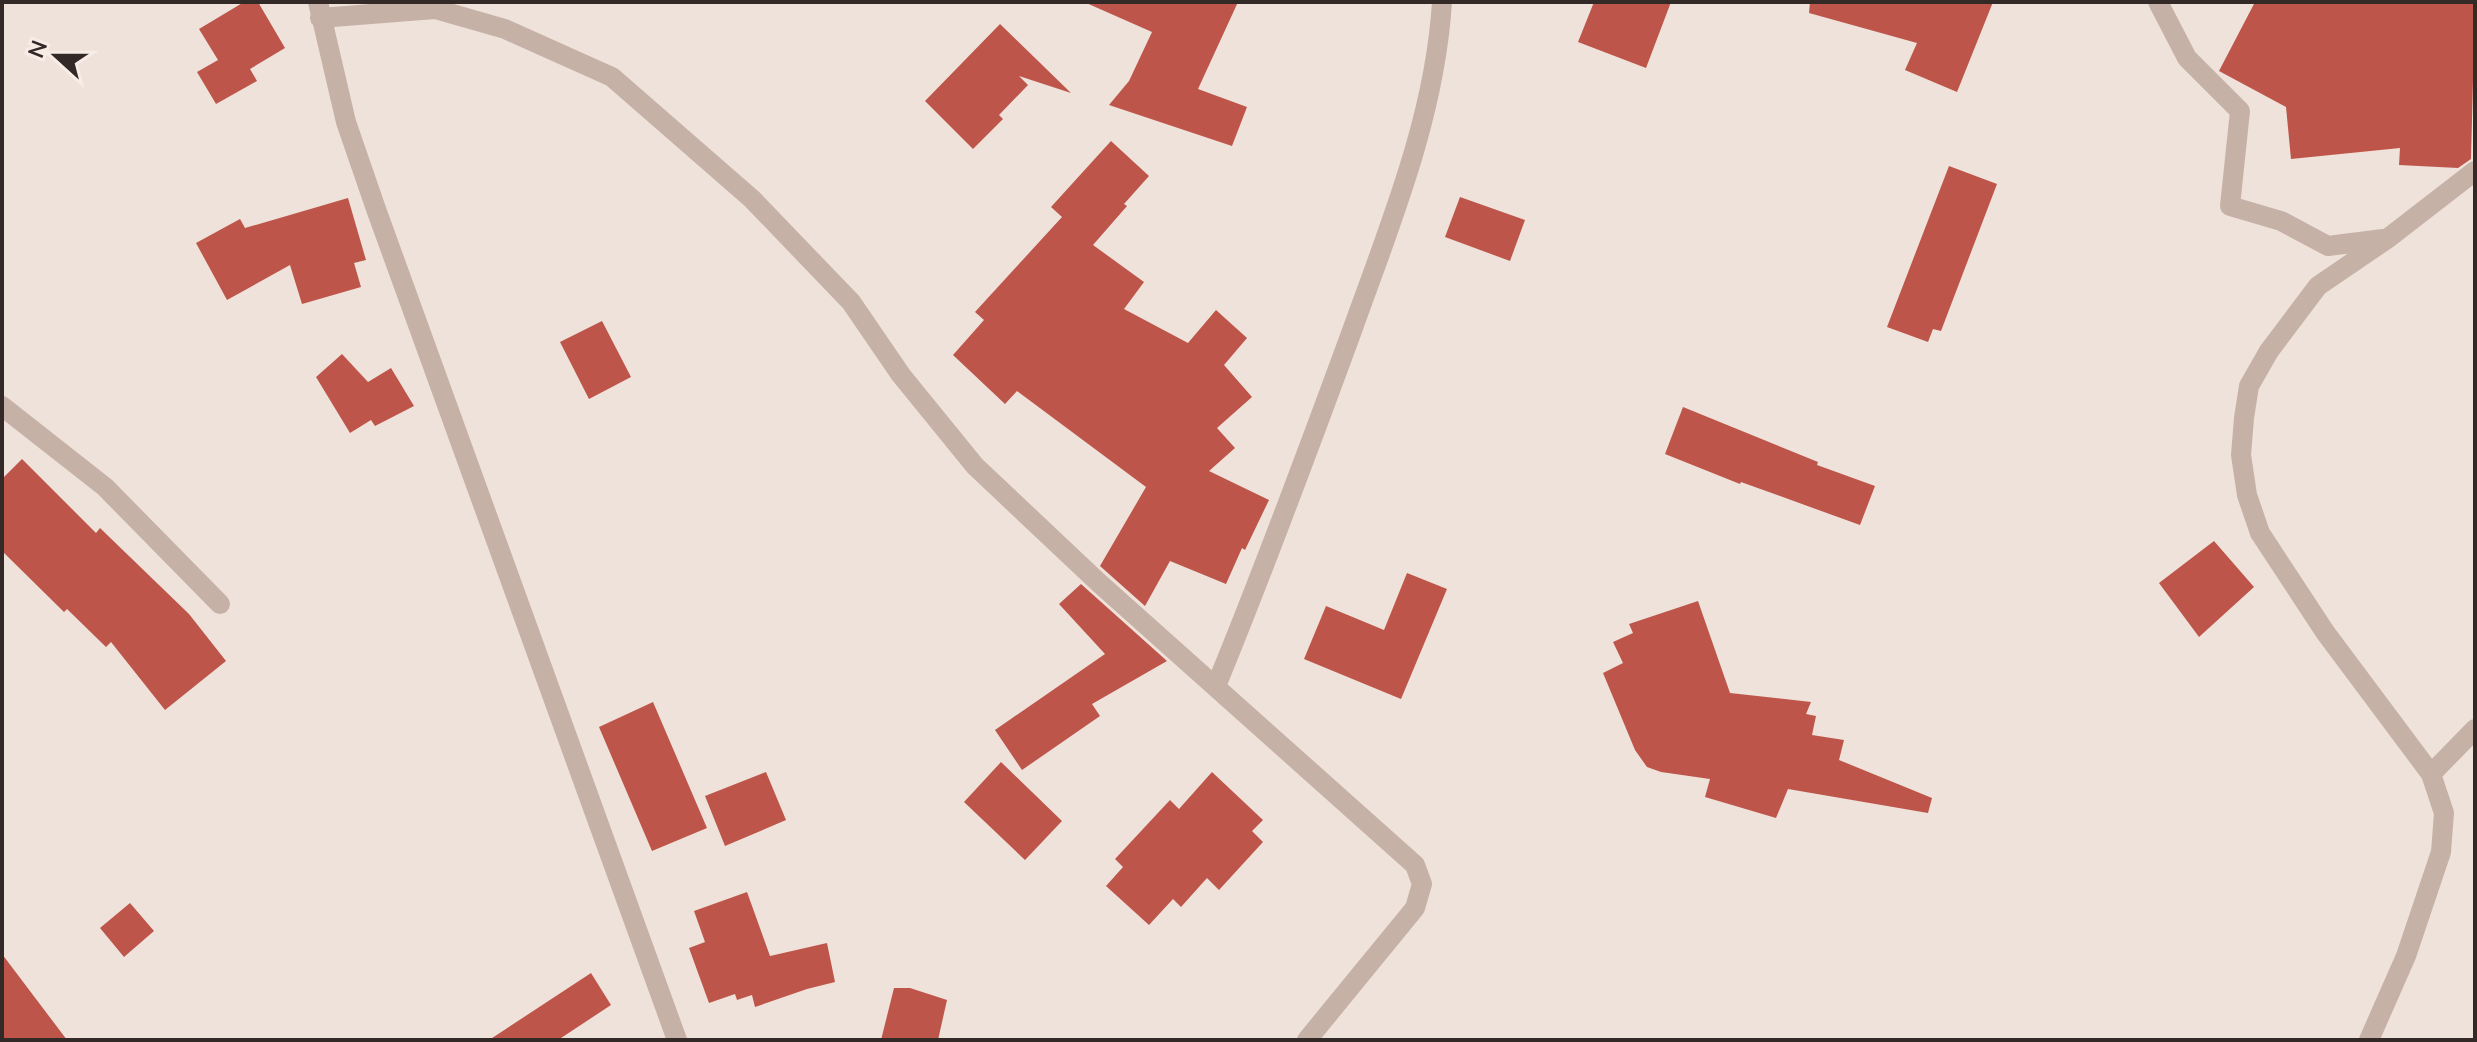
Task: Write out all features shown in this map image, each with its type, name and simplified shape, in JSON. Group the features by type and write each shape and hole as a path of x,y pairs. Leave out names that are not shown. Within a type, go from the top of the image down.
{"street":[{"path":"1216,686 1308,457 1420,135 1440,33 1442,2"},
{"path":"2158,2 2187,58 2240,111 2230,206 2281,221 2328,246 2387,239"},
{"path":"677,1040 361,166 346,122 319,10 435,9 505,29 612,77 752,199 851,302 901,375 975,466 1098,582 1415,865 1422,884 1415,908 1307,1040"},
{"path":"2369,1040 2406,956 2441,852 2444,813 2431,774 2325,632 2260,533 2247,495 2241,455 2249,386 2269,351 2318,286 2387,239 2475,171"},
{"path":"2,406 105,487 220,604"},
{"path":"2431,774 2475,729"}],"building":[{"path":"244,2 258,2 285,48 250,69 257,81 216,104 197,72 218,60 199,29"},
{"path":"1084,2 1238,2 1198,89 1247,107 1232,146 1109,105 1129,81 1152,32"},
{"path":"1594,2 1671,2 1646,68 1578,42"},
{"path":"1810,2 1993,2 1957,92 1905,70 1917,43 1809,13"},
{"path":"2255,2 2475,2 2471,159 2458,168 2399,165 2400,148 2291,159 2286,107 2219,71"},
{"path":"1000,24 1071,93 1019,76 1028,85 999,115 1003,119 973,149 925,101"},
{"path":"1111,141 1149,176 1093,245 1144,282 1124,309 1188,343 1216,310 1247,338 1224,365 1252,397 1217,428 1235,448 1209,471 1269,500 1226,584 1170,561 1145,606 1100,566 1146,487 1017,391 1005,404 953,355 984,320 975,312 1062,217 1051,207"},
{"path":"1949,166 1997,184 1941,331 1933,329 1928,342 1887,327"},
{"path":"1460,197 1525,220 1510,261 1445,237"},
{"path":"348,198 366,260 354,263 361,287 302,304 290,265 227,300 196,243 240,219 245,228"},
{"path":"602,321 631,377 589,399 560,342"},
{"path":"342,354 368,382 391,368 414,406 375,426 371,420 350,433 316,377"},
{"path":"1683,407 1818,462 1817,465 1875,486 1860,525 1740,484 1665,454"},
{"path":"22,459 96,533 100,528 189,614 226,661 165,710 111,642 106,647 67,609 64,612 2,551 2,479"},
{"path":"2214,541 2254,587 2199,637 2159,583"},
{"path":"1407,573 1447,589 1401,699 1304,659 1326,606 1384,630"},
{"path":"1081,584 1167,661 1092,704 1100,716 1022,770 995,730 1105,654 1059,604"},
{"path":"1698,601 1730,693 1811,702 1806,714 1816,716 1812,735 1844,740 1839,760 1932,798 1928,813 1788,789 1776,818 1705,797 1710,779 1647,767 1635,750 1603,673 1623,663 1613,642 1633,633 1629,624"},
{"path":"653,702 707,828 652,851 599,727"},
{"path":"1001,762 1062,821 1025,860 964,802"},
{"path":"766,772 786,820 725,846 705,796"},
{"path":"1212,772 1263,820 1252,831 1263,842 1219,890 1207,878 1181,907 1173,899 1149,925 1106,886 1123,867 1115,859 1170,800 1179,809"},
{"path":"747,892 770,956 827,943 835,982 755,1007 752,995 737,1000 735,994 709,1003 689,948 705,942 694,911"},
{"path":"130,903 154,931 124,957 100,928"},
{"path":"2,954 67,1040 2,1040"},
{"path":"591,973 611,1005 558,1040 489,1040"},
{"path":"894,988 910,988 947,1000 938,1040 881,1040"}]}
